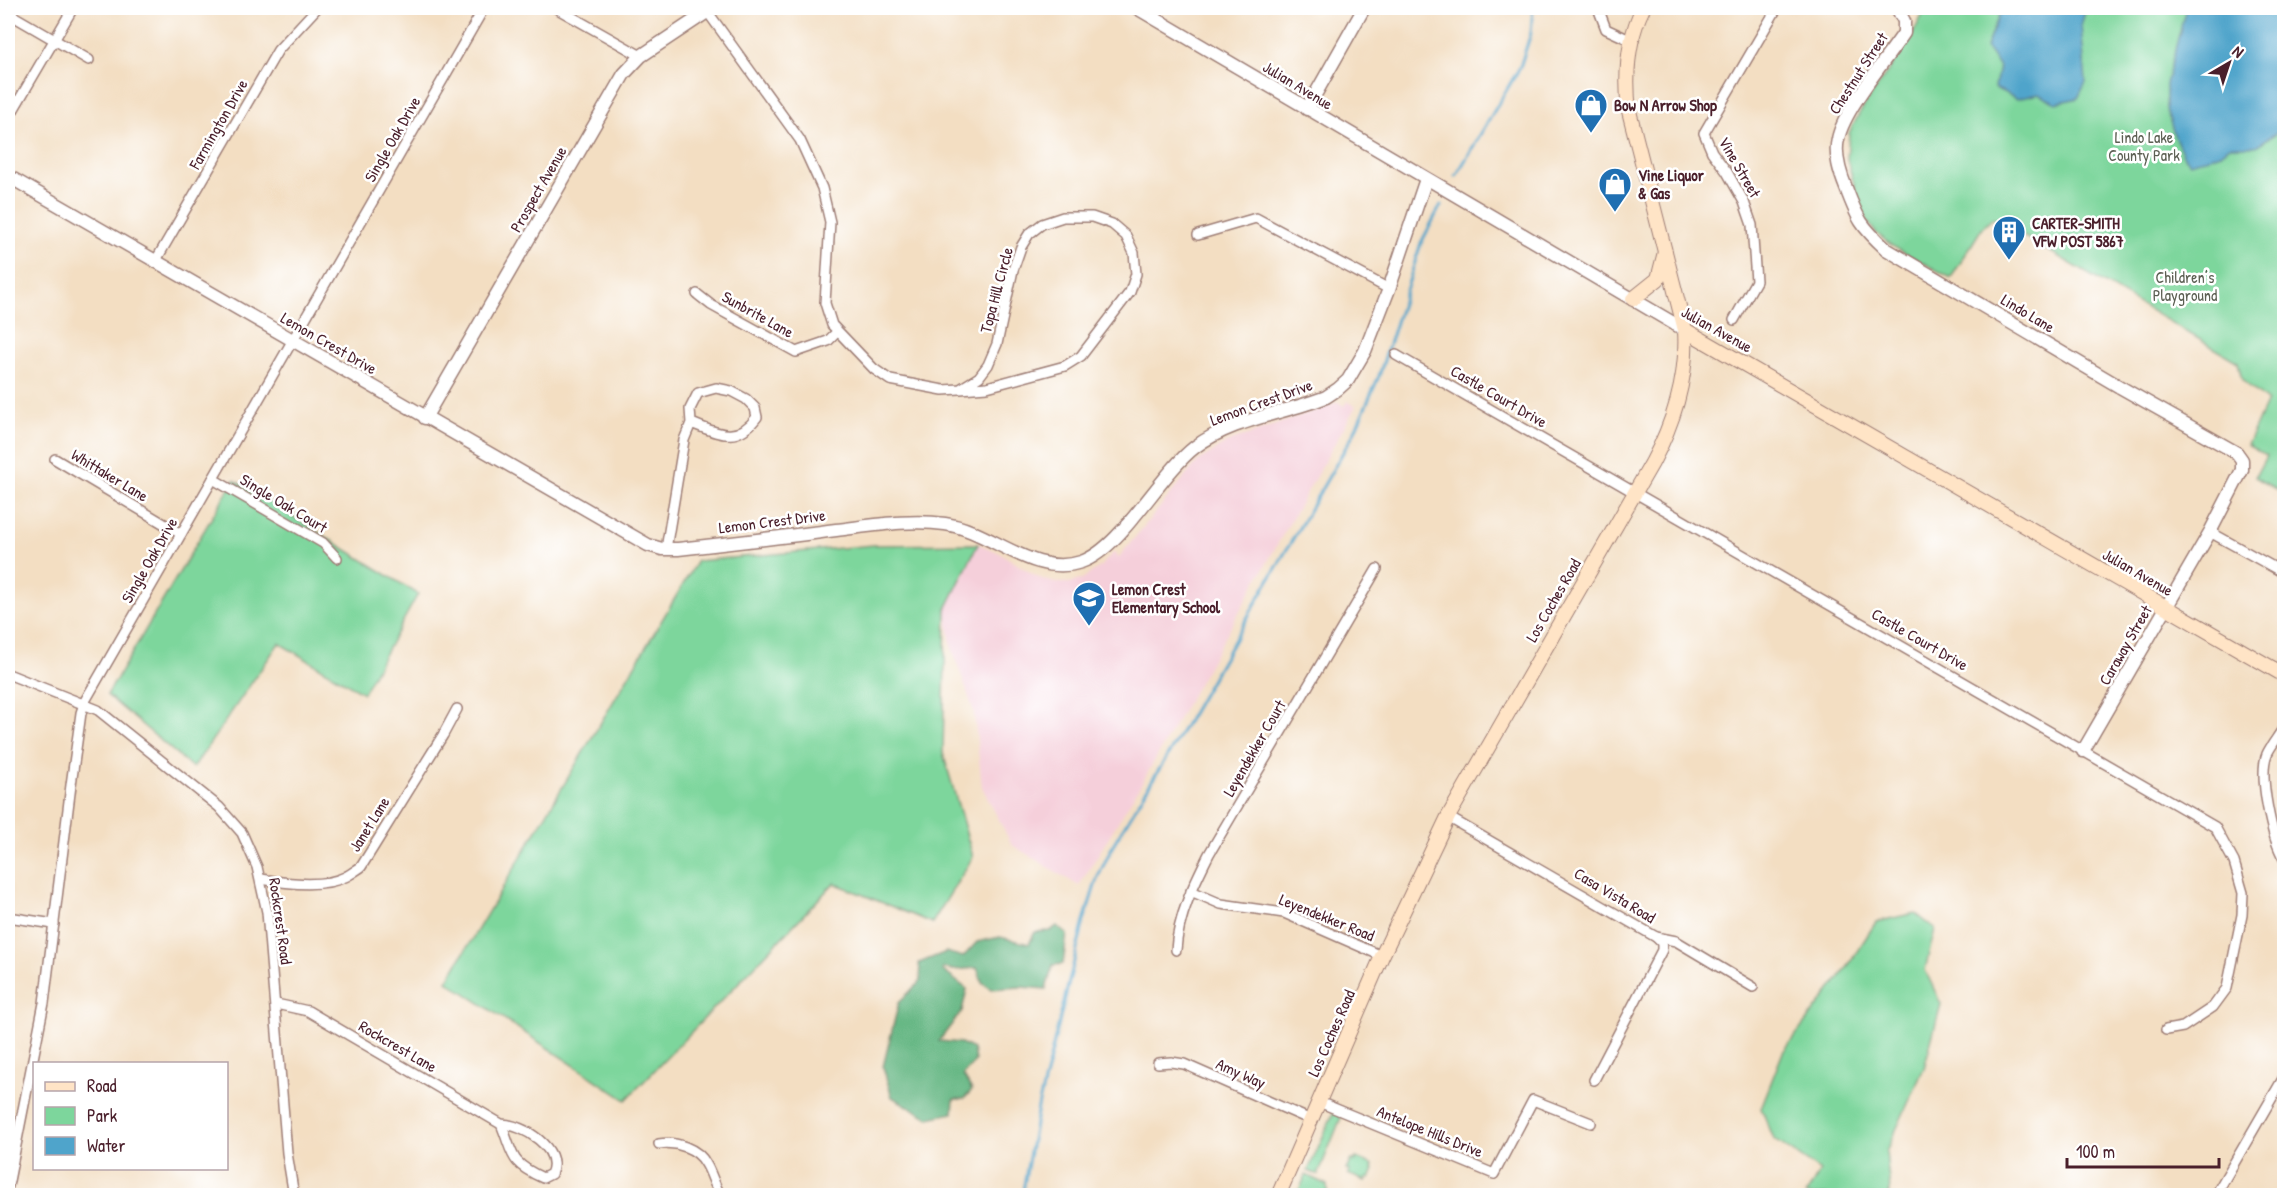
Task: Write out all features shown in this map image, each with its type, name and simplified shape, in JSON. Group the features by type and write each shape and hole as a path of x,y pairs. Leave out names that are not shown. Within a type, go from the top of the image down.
{"main road":[{"name":"Los Coches Road","path":"1278,1196 1382,956 1448,817 1662,445 1676,411 1684,362 1684,330 1666,250 1629,111 1627,63 1643,8"},
{"path":"1633,299 1658,279 1666,250"},
{"name":"Julian Avenue","path":"1684,330 2284,675"}],"street":[{"path":"8,119 73,8"},
{"name":"Farmington Drive","path":"155,262 278,50 317,8"},
{"name":"Single Oak Drive","path":"8,1186 40,1026 72,774 84,704 291,340 484,8"},
{"path":"556,8 641,56"},
{"name":"Julian Avenue","path":"1137,8 1684,330"},
{"path":"1307,109 1364,8"},
{"path":"1598,8 1606,29 1632,41"},
{"name":"Vine Street","path":"1734,320 1756,281 1752,225 1744,202 1727,172 1712,152 1704,134 1777,8"},
{"name":"Chestnut Street","path":"1837,159 1837,140 1845,118 1904,33 1904,21 1897,8"},
{"name":"Prospect Avenue","path":"426,418 624,74 641,56 710,9"},
{"name":"Topa Hill Circle","path":"710,9 800,140 822,188 830,222 825,303 832,325 874,369 890,380 943,390 960,389 987,387 1065,366 1081,356 1130,292 1136,274 1134,254 1126,236 1112,224 1092,217 1063,217 1042,224 1029,234 1021,247 1013,270 999,334 988,365 980,377 960,389"},
{"path":"8,13 89,60"},
{"name":"Lindo Lane","path":"1837,159 1857,219 1867,232 1886,249 2237,453 2242,460"},
{"name":"Lemon Crest Drive","path":"8,176 638,540 666,549 884,525 941,523 975,532 1039,562 1066,566 1083,562 1106,547 1179,462 1197,446 1221,432 1326,397 1353,374 1365,351 1389,289 1426,179"},
{"path":"1198,235 1256,218 1389,289"},
{"name":"Sunbrite Lane","path":"696,294 711,305 796,352 828,341 837,332"},
{"name":"Castle Court Drive","path":"1396,355 2215,827 2234,862 2243,893 2242,915 2227,988 2213,1007 2183,1027 2166,1030"},
{"path":"666,549 684,440 691,423 690,409 698,393 716,388 731,391 746,399 755,408 757,417 749,428 737,434 725,435 691,423"},
{"name":"Whittaker Lane","path":"55,459 181,534"},
{"name":"Caraway Street","path":"2083,751 2210,532 2242,470 2242,460"},
{"name":"Single Oak Court","path":"213,479 323,543 337,558"},
{"path":"2210,532 2284,573"},
{"name":"Leyendekker Court","path":"1176,950 1178,927 1191,891 1209,854 1377,569"},
{"name":"Rockcrest Road","path":"8,674 94,707 103,713 219,807 242,833 261,879 267,912 287,1153 294,1196"},
{"name":"Janet Lane","path":"261,879 288,884 332,881 345,877 361,867 457,709"},
{"path":"2284,727 2266,755 2263,775 2274,837 2284,859"},
{"name":"Casa Vista Road","path":"1448,817 1656,936 1662,943 1662,950 1594,1080"},
{"name":"Leyendekker Road","path":"1191,891 1221,904 1284,913 1382,956"},
{"path":"8,917 54,924"},
{"path":"1656,936 1676,941 1753,987"},
{"name":"Rockcrest Lane","path":"276,1004 308,1011 501,1124 519,1128 548,1149 554,1159 554,1168 550,1174 543,1178 522,1167 509,1149 501,1124"},
{"name":"Amy Way","path":"1158,1063 1184,1064 1311,1120"},
{"path":"2215,1196 2284,1077"},
{"name":"Antelope Hills Drive","path":"1319,1102 1494,1174 1533,1100 1591,1123"},
{"path":"659,1144 674,1144 698,1154 706,1163 720,1196"}],"shaded area":[{"name":"Lemon Crest Elementary School","path":"1347,401 1356,406 1143,781 1079,886 1012,845 982,787 974,712 951,645 946,609 978,544 1000,553 1039,578 1055,583 1071,583 1082,579 1101,566 1115,551 1118,558 1197,462 1226,443 1338,402 1344,406"}],"green space":[{"name":"Lindo Lake County Park","path":"1926,8 2284,8 2284,494 2255,477 2266,456 2247,445 2267,401 2242,380 2238,362 1993,218 1982,228 1951,278 1892,246 1875,232 1863,215 1847,160 1849,133 1860,112 1910,39"},
{"path":"234,480 418,594 363,693 279,643 193,768 107,695"},
{"path":"978,544 946,609 943,753 973,857 932,923 834,883 626,1100 447,981 697,561 874,545"},
{"path":"1915,913 1935,929 1925,970 1941,1004 1924,1068 1886,1152 1890,1191 1886,1196 1806,1195 1820,1171 1774,1139 1761,1108 1783,1052 1844,972 1876,922"},
{"path":"1057,926 1067,934 1063,964 1053,965 1046,989 1021,987 991,989 982,982 977,968 953,970 944,968 942,970 967,989 962,1011 939,1041 961,1043 973,1049 975,1061 963,1075 972,1090 964,1099 954,1099 953,1113 929,1118 892,1097 883,1067 899,1002 921,981 919,963 946,952 963,957 977,942 1000,937 1029,944 1035,932 1050,931"},
{"path":"1334,1111 1342,1115 1318,1175 1308,1171"},
{"path":"1356,1158 1373,1165 1374,1169 1370,1179 1367,1178 1365,1181 1348,1174 1350,1171 1346,1170 1351,1160 1354,1161"},
{"path":"1306,1175 1327,1185 1327,1195 1297,1195"}],"water":[{"path":"2002,8 2086,8 2081,26 2086,82 2078,98 2056,103 2038,94 2017,99 1995,88 1999,65 1986,47"},
{"path":"2186,8 2284,8 2284,128 2256,146 2230,146 2221,153 2190,163 2183,155 2175,137 2166,109 2166,84"}],"waterway":[{"path":"1456,176 1520,67 1531,33 1533,8"},
{"path":"1022,1196 1038,1107 1084,921 1097,879 1114,843 1171,750 1354,433 1379,376 1421,243 1441,205"}],"place":[{"name":"Bow N Arrow Shop","path":"1591,134"},
{"name":"Vine Liquor & Gas","path":"1615,213"},
{"name":"CARTER-SMITH VFW POST 5867","path":"2009,261"},
{"name":"Lemon Crest Elementary School","path":"1089,627"}],"park label":[{"name":"Children’s Playground","path":"2185,286"}]}
